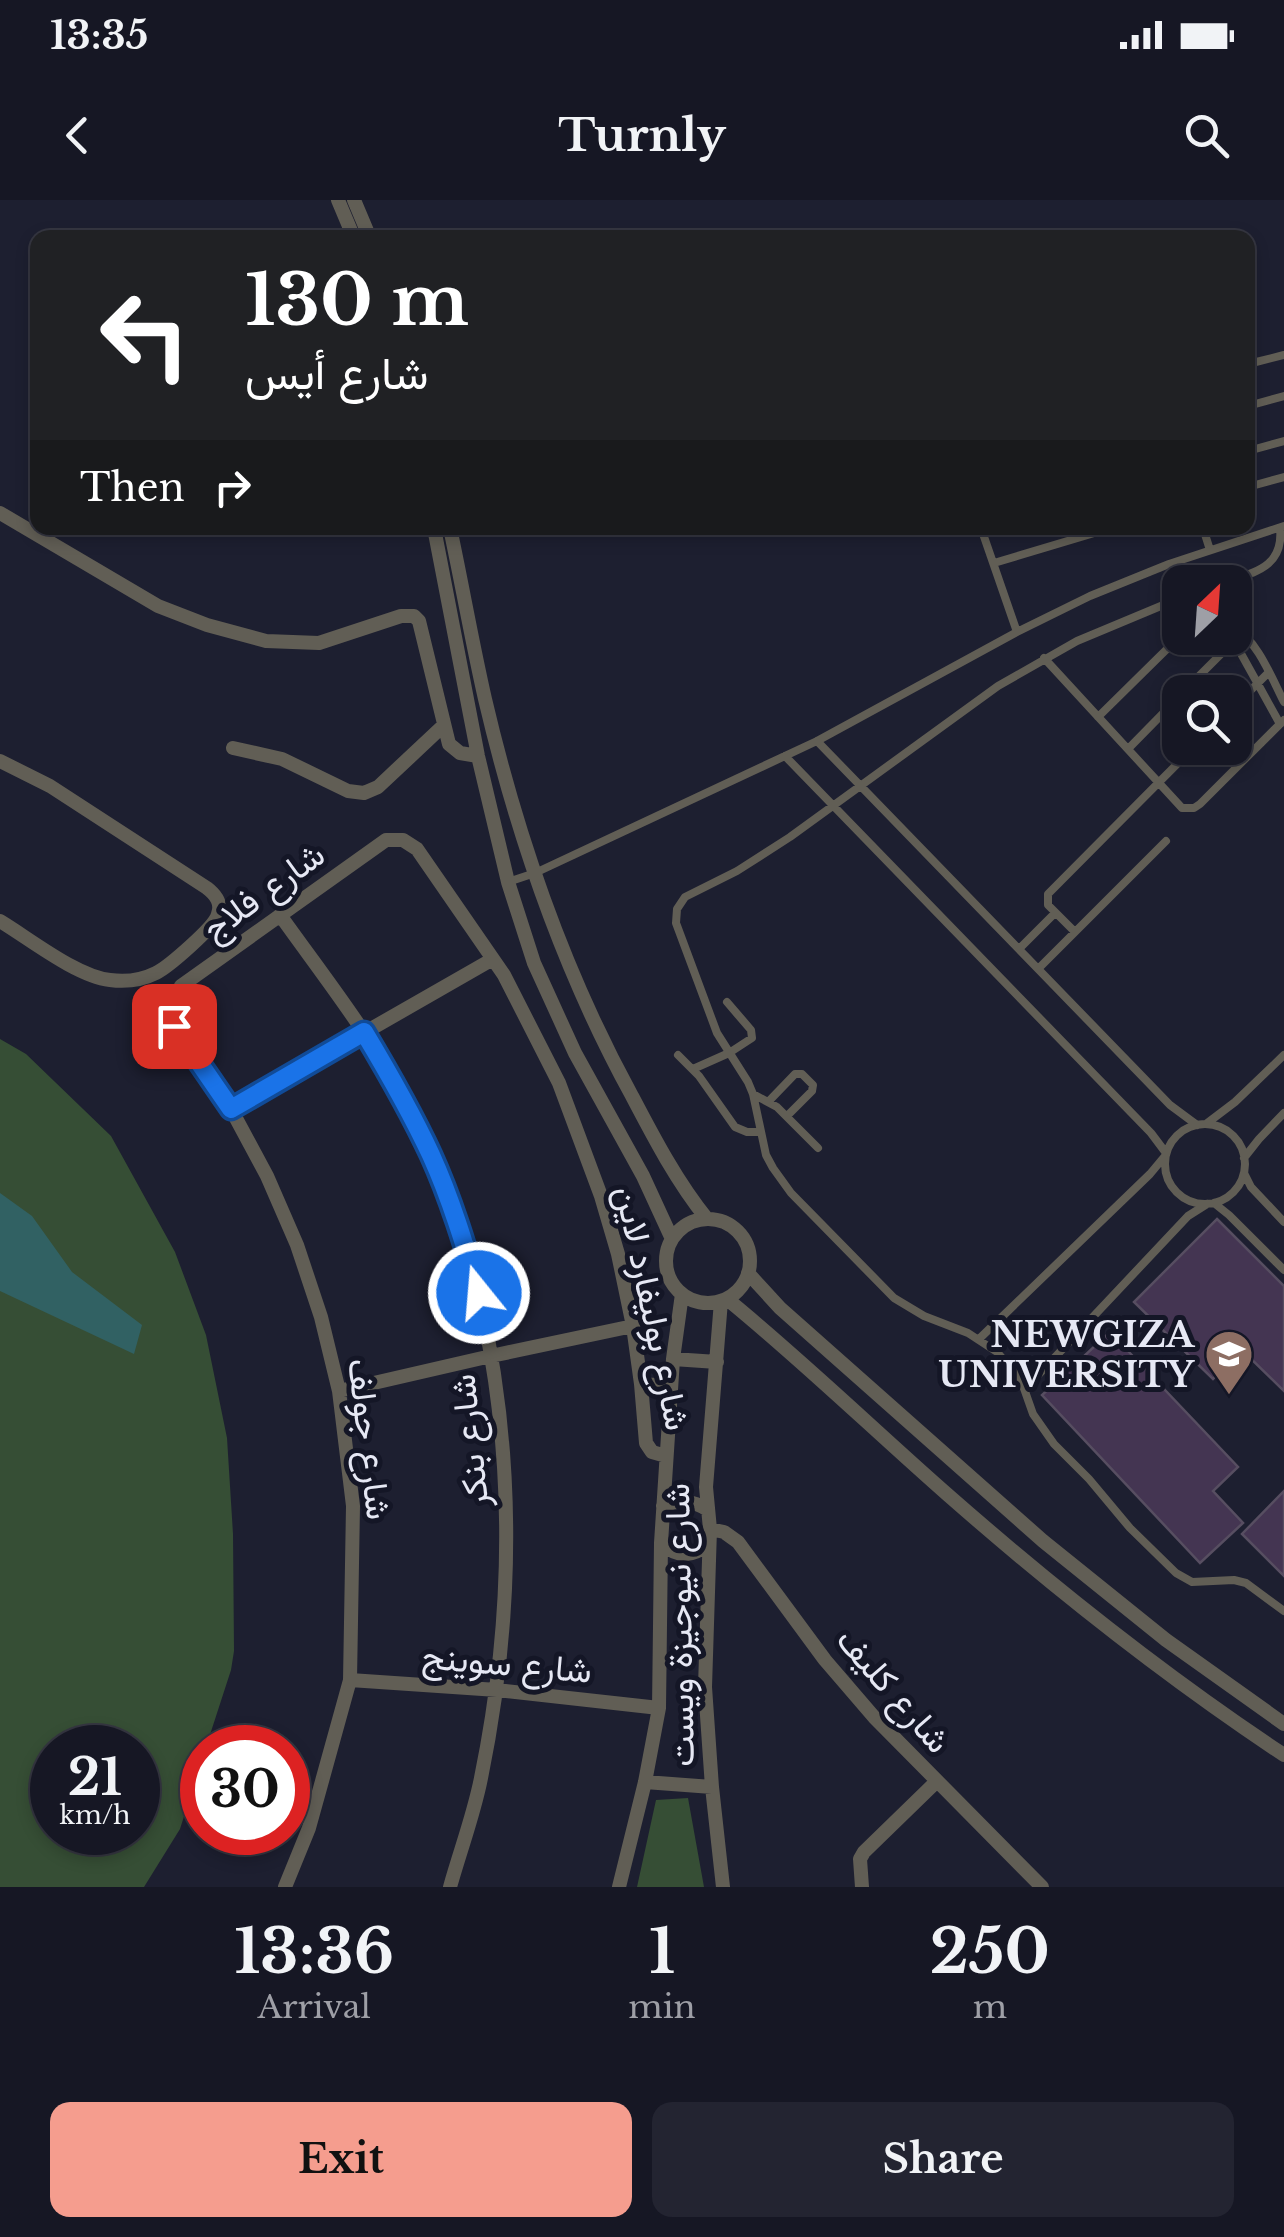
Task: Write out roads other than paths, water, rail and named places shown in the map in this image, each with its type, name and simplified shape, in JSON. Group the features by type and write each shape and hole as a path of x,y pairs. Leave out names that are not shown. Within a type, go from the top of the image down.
{"street":[{"path":"338,200 351,230"},
{"path":"354,200 367,230"},
{"path":"0,513 30,531"},
{"path":"37,535 158,606 266,641 319,643 401,616 414,616 420,621 449,744 466,755 478,756"},
{"path":"435,535 478,756 508,882 534,963 598,1098 643,1176 672,1239"},
{"path":"451,535 485,699 557,937 600,1035 674,1172 707,1219"},
{"path":"233,748 282,759 348,791 364,793 385,781 444,725"},
{"path":"0,761 50,786 207,888 216,895 219,911 215,921 161,971 120,981 82,972 0,921"},
{"name":"شارع فلاج","path":"174,1026 172,1004 181,986 386,840 403,840 417,849"},
{"name":"شارع بوليفارد لاين","path":"417,849 493,959 533,1028 582,1139 618,1254 642,1384 646,1444 652,1452 666,1456"},
{"name":"شارع بنكر","path":"280,915 364,1032 401,1094 452,1208 479,1293 503,1447 508,1532 505,1616 481,1782 450,1887"},
{"path":"231,1109 493,959"},
{"name":"شارع جولف","path":"174,1026 231,1109 267,1176 297,1245 321,1317 339,1391 353,1506 350,1680 309,1828 285,1887"},
{"path":"643,1176 674,1172"},
{"path":"707,1219 726,1223 741,1236 749,1254 748,1273 736,1292 724,1300 696,1302 682,1294 669,1278 666,1258 672,1239 687,1224 707,1219"},
{"path":"748,1273 780,1308 1043,1541 1166,1640 1284,1724"},
{"name":"شارع نيوجيزة ويست","path":"619,1887 659,1708 663,1506 673,1359 682,1294"},
{"path":"724,1300 1080,1607 1158,1668 1284,1754"},
{"name":"شارع نيوجيزة ويست","path":"723,1887 705,1687 710,1536 706,1487 724,1300"},
{"path":"339,1391 633,1326"},
{"path":"673,1359 716,1362"},
{"path":"642,1384 671,1386"},
{"path":"663,1506 686,1501 708,1510"},
{"name":"شارع كليف","path":"710,1536 724,1532 738,1542 874,1717 1042,1887"},
{"path":"661,1543 669,1550 690,1554 701,1551 710,1536"},
{"name":"شارع سوينج","path":"350,1680 497,1690 659,1708"},
{"path":"645,1782 712,1787"},
{"path":"862,1887 860,1859 864,1852 936,1782"}],"lane":[{"path":"1255,362 1284,355"},
{"path":"1255,404 1284,396"},
{"path":"1255,449 1284,441"},
{"path":"1255,486 1284,477"},
{"path":"508,882 817,741 1018,632 1116,584 1282,527 1280,548 1270,564 1252,573"},
{"path":"984,535 1018,632"},
{"path":"994,563 1088,535"},
{"path":"1205,535 1210,550"},
{"path":"1162,605 1044,658 998,686 764,855 685,897 677,909 676,922 717,1034 748,1082 766,1155 781,1181 894,1298 914,1312 979,1340 1010,1366 1025,1390 1033,1414 1054,1444 1176,1573 1192,1582 1234,1580 1246,1584 1284,1611"},
{"path":"1252,643 1284,702"},
{"path":"1098,716 1164,655"},
{"path":"1201,675 1220,655"},
{"path":"1044,658 1182,808 1194,808 1282,722 1242,655"},
{"path":"1252,689 1268,673"},
{"path":"1128,748 1162,714"},
{"path":"817,741 1170,1105 1201,1124 1221,1128 1234,1137 1242,1151 1244,1173 1251,1188 1284,1222"},
{"path":"785,756 1140,1122 1166,1154 1166,1174 1174,1190 1189,1201 1210,1204 1229,1215 1284,1270"},
{"path":"1075,932 1046,899 1052,889 1177,765"},
{"path":"1039,968 1166,841"},
{"path":"1020,948 1055,912"},
{"path":"693,1069 751,1041 751,1030 727,1002"},
{"path":"979,1340 1150,1174 1174,1138 1234,1102 1284,1055"},
{"path":"678,1056 693,1069 736,1127 761,1132"},
{"path":"769,1101 796,1073 802,1074 813,1086 812,1091 787,1116"},
{"path":"752,1094 769,1101 818,1148"},
{"path":"1244,1158 1284,1114"},
{"path":"1025,1390 1188,1216 1223,1200 1236,1189 1244,1173"}],"place":[{"name":"NEWGIZA UNIVERSITY","path":"1229,1396"}]}
